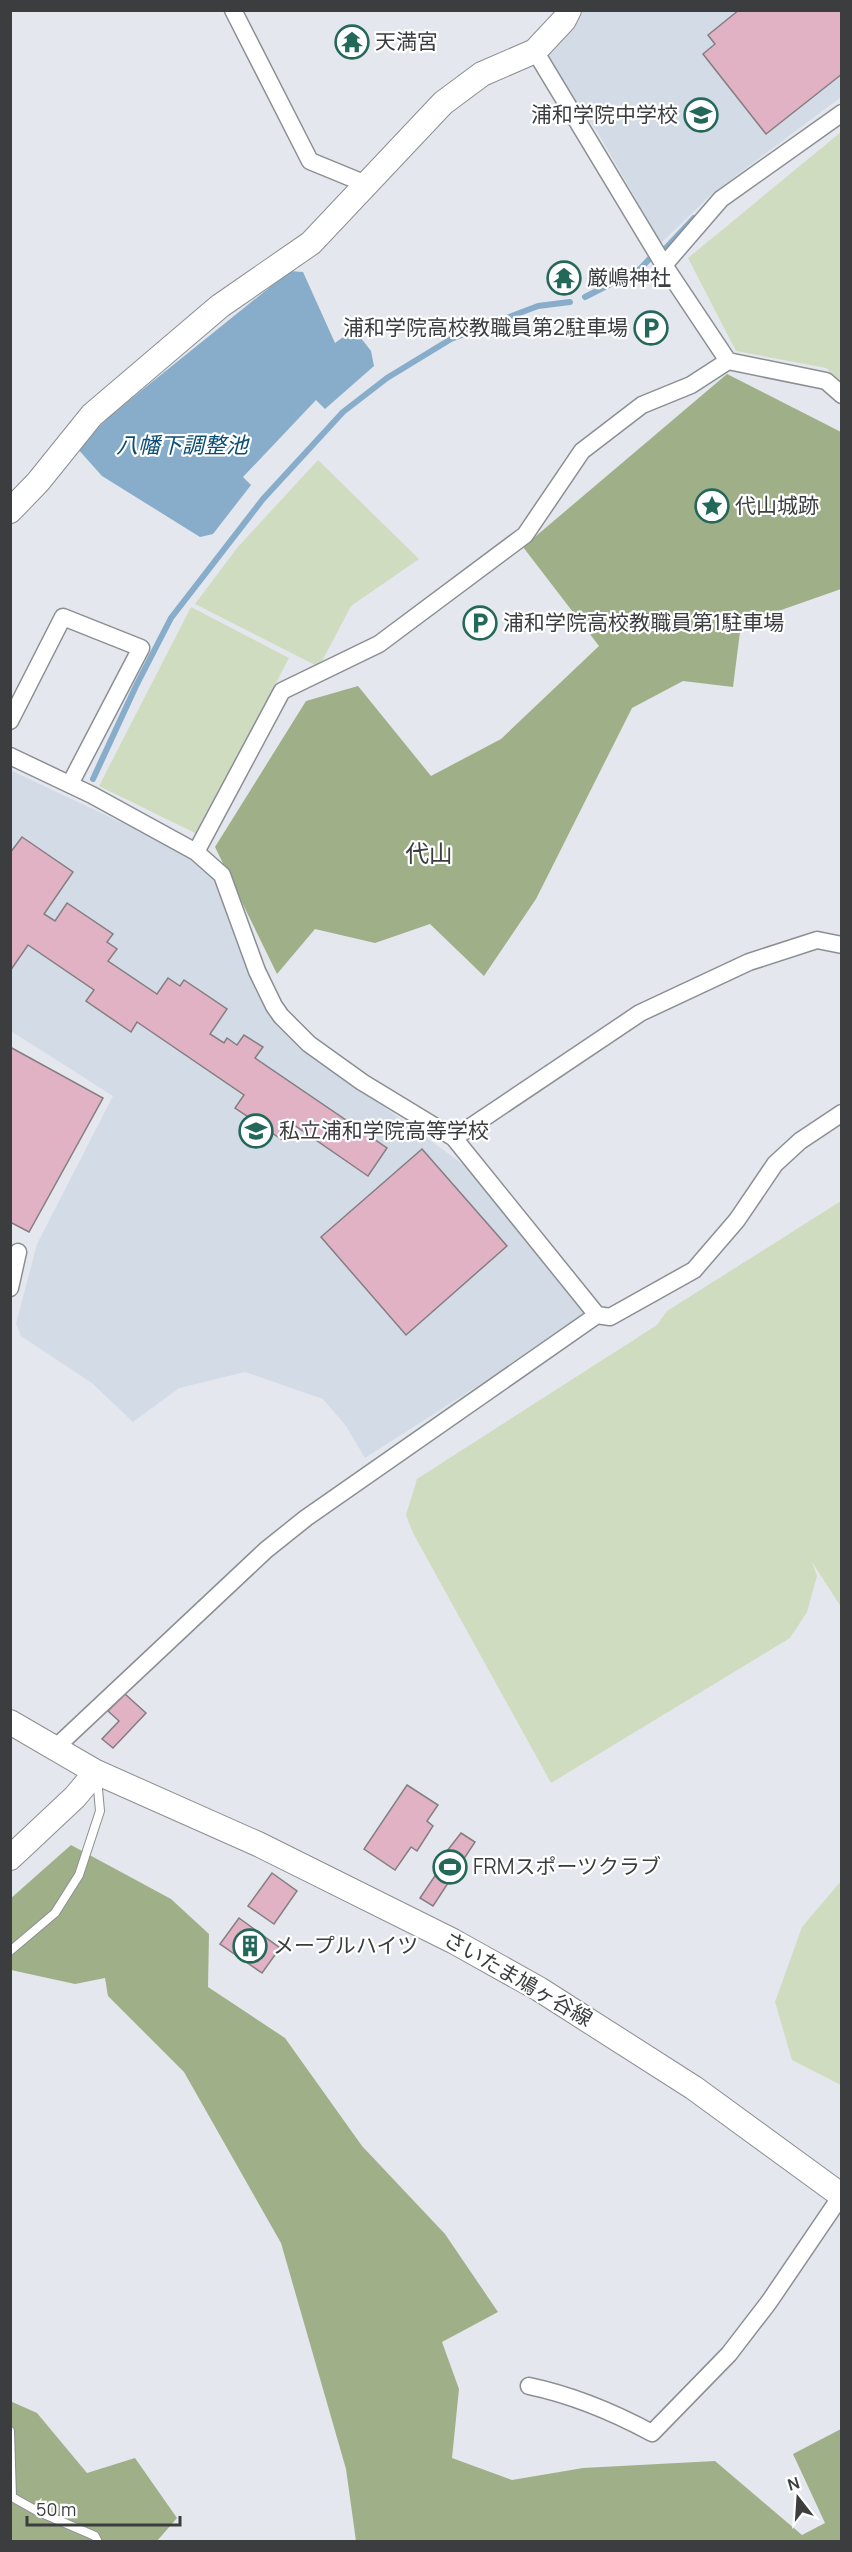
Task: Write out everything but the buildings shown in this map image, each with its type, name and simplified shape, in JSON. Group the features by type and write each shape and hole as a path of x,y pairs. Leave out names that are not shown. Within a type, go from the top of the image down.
{"main road":[{"path":"10,511 38,482 92,415 220,306 311,243 443,103 482,74 535,51 564,20 569,10"},
{"name":"さいたま鳩ヶ谷線","path":"10,1722 96,1772 258,1844 453,1941 539,1989 694,2088 842,2196"},
{"path":"10,1858 75,1797 96,1772"}],"street":[{"path":"234,10 310,161 366,184"},
{"path":"535,51 664,265 728,362"},
{"path":"664,265 721,199 842,113"},
{"path":"196,852 282,691 379,644 525,535 582,451 642,405 691,385 728,362 826,381 842,395"},
{"path":"10,721 63,617 141,648 82,790"},
{"path":"10,756 82,790 196,852 222,875 257,971 281,1016 309,1044 362,1082 454,1138 597,1314 610,1317 694,1270 731,1227 775,1164 800,1141 842,1113"},
{"path":"454,1138 640,1013 749,962 817,940 842,945"},
{"path":"10,1288 18,1252"},
{"path":"54,1749 266,1550 306,1518 597,1314"},
{"path":"529,2386 557,2392 619,2416 652,2433 729,2354 769,2302 842,2196"}],"lane":[{"path":"10,1951 55,1913 80,1875 99,1811 96,1772"},
{"path":"10,2431 12,2497 37,2511 95,2536 98,2541"}],"shaded area":[{"name":"浦和学院中学校","path":"580,11 841,11 841,97 713,193 661,243 598,133 546,59 549,47"},
{"name":"私立浦和学院高等学校","path":"10,770 214,866 262,991 364,1092 465,1166 585,1312 479,1385 365,1458 346,1426 323,1399 245,1372 179,1388 133,1422 92,1383 21,1336 16,1324 37,1244 113,1096 11,1031"}],"green space":[{"path":"841,132 841,381 826,368 736,351 688,258"},
{"path":"727,374 841,432 841,589 741,624 733,687 683,681 632,708 536,899 484,976 430,924 375,943 315,929 277,974 215,847 306,701 358,686 431,776 501,739 599,646 523,547"},
{"path":"318,460 419,559 351,606 319,667 195,604 237,548"},
{"path":"191,607 289,658 197,834 99,786"},
{"path":"841,1201 841,1607 812,1562 817,1576 807,1612 790,1638 551,1783 413,1533 406,1515 417,1479 657,1325 667,1311"},
{"path":"71,1845 171,1899 209,1934 208,1987 285,2038 362,2146 445,2234 498,2312 442,2342 459,2389 452,2458 512,2480 583,2468 715,2461 802,2535 825,2523 793,2454 841,2429 841,2541 356,2541 346,2469 281,2243 184,2072 108,1996 105,1978 75,1984 11,1970 10,1899"},
{"path":"841,1881 841,2085 792,2060 775,2002 802,1927"},
{"path":"10,2401 37,2413 87,2473 135,2458 177,2518 157,2541 11,2541"}],"water":[{"name":"八幡下調整池","path":"290,271 303,272 335,343 354,329 371,351 374,366 325,409 316,400 243,477 251,485 213,534 200,537 102,476 77,448 111,415"}],"waterway":[{"path":"665,249 694,218"},
{"path":"585,297 640,269 654,254"},
{"path":"93,779 136,686 171,618 263,499 343,412 387,378 451,339 538,306 570,302"}],"place":[{"name":"天満宮","path":"352,42"},
{"name":"浦和学院中学校","path":"701,115"},
{"name":"厳嶋神社","path":"564,278"},
{"name":"浦和学院高校教職員第2駐車場","path":"651,328"},
{"name":"代山城跡","path":"712,506"},
{"name":"浦和学院高校教職員第1駐車場","path":"480,623"},
{"name":"私立浦和学院高等学校","path":"256,1131"},
{"name":"FRMスポーツクラブ","path":"450,1867"},
{"name":"メープルハイツ","path":"250,1946"}],"district":[{"name":"代山","path":"429,854"}]}
